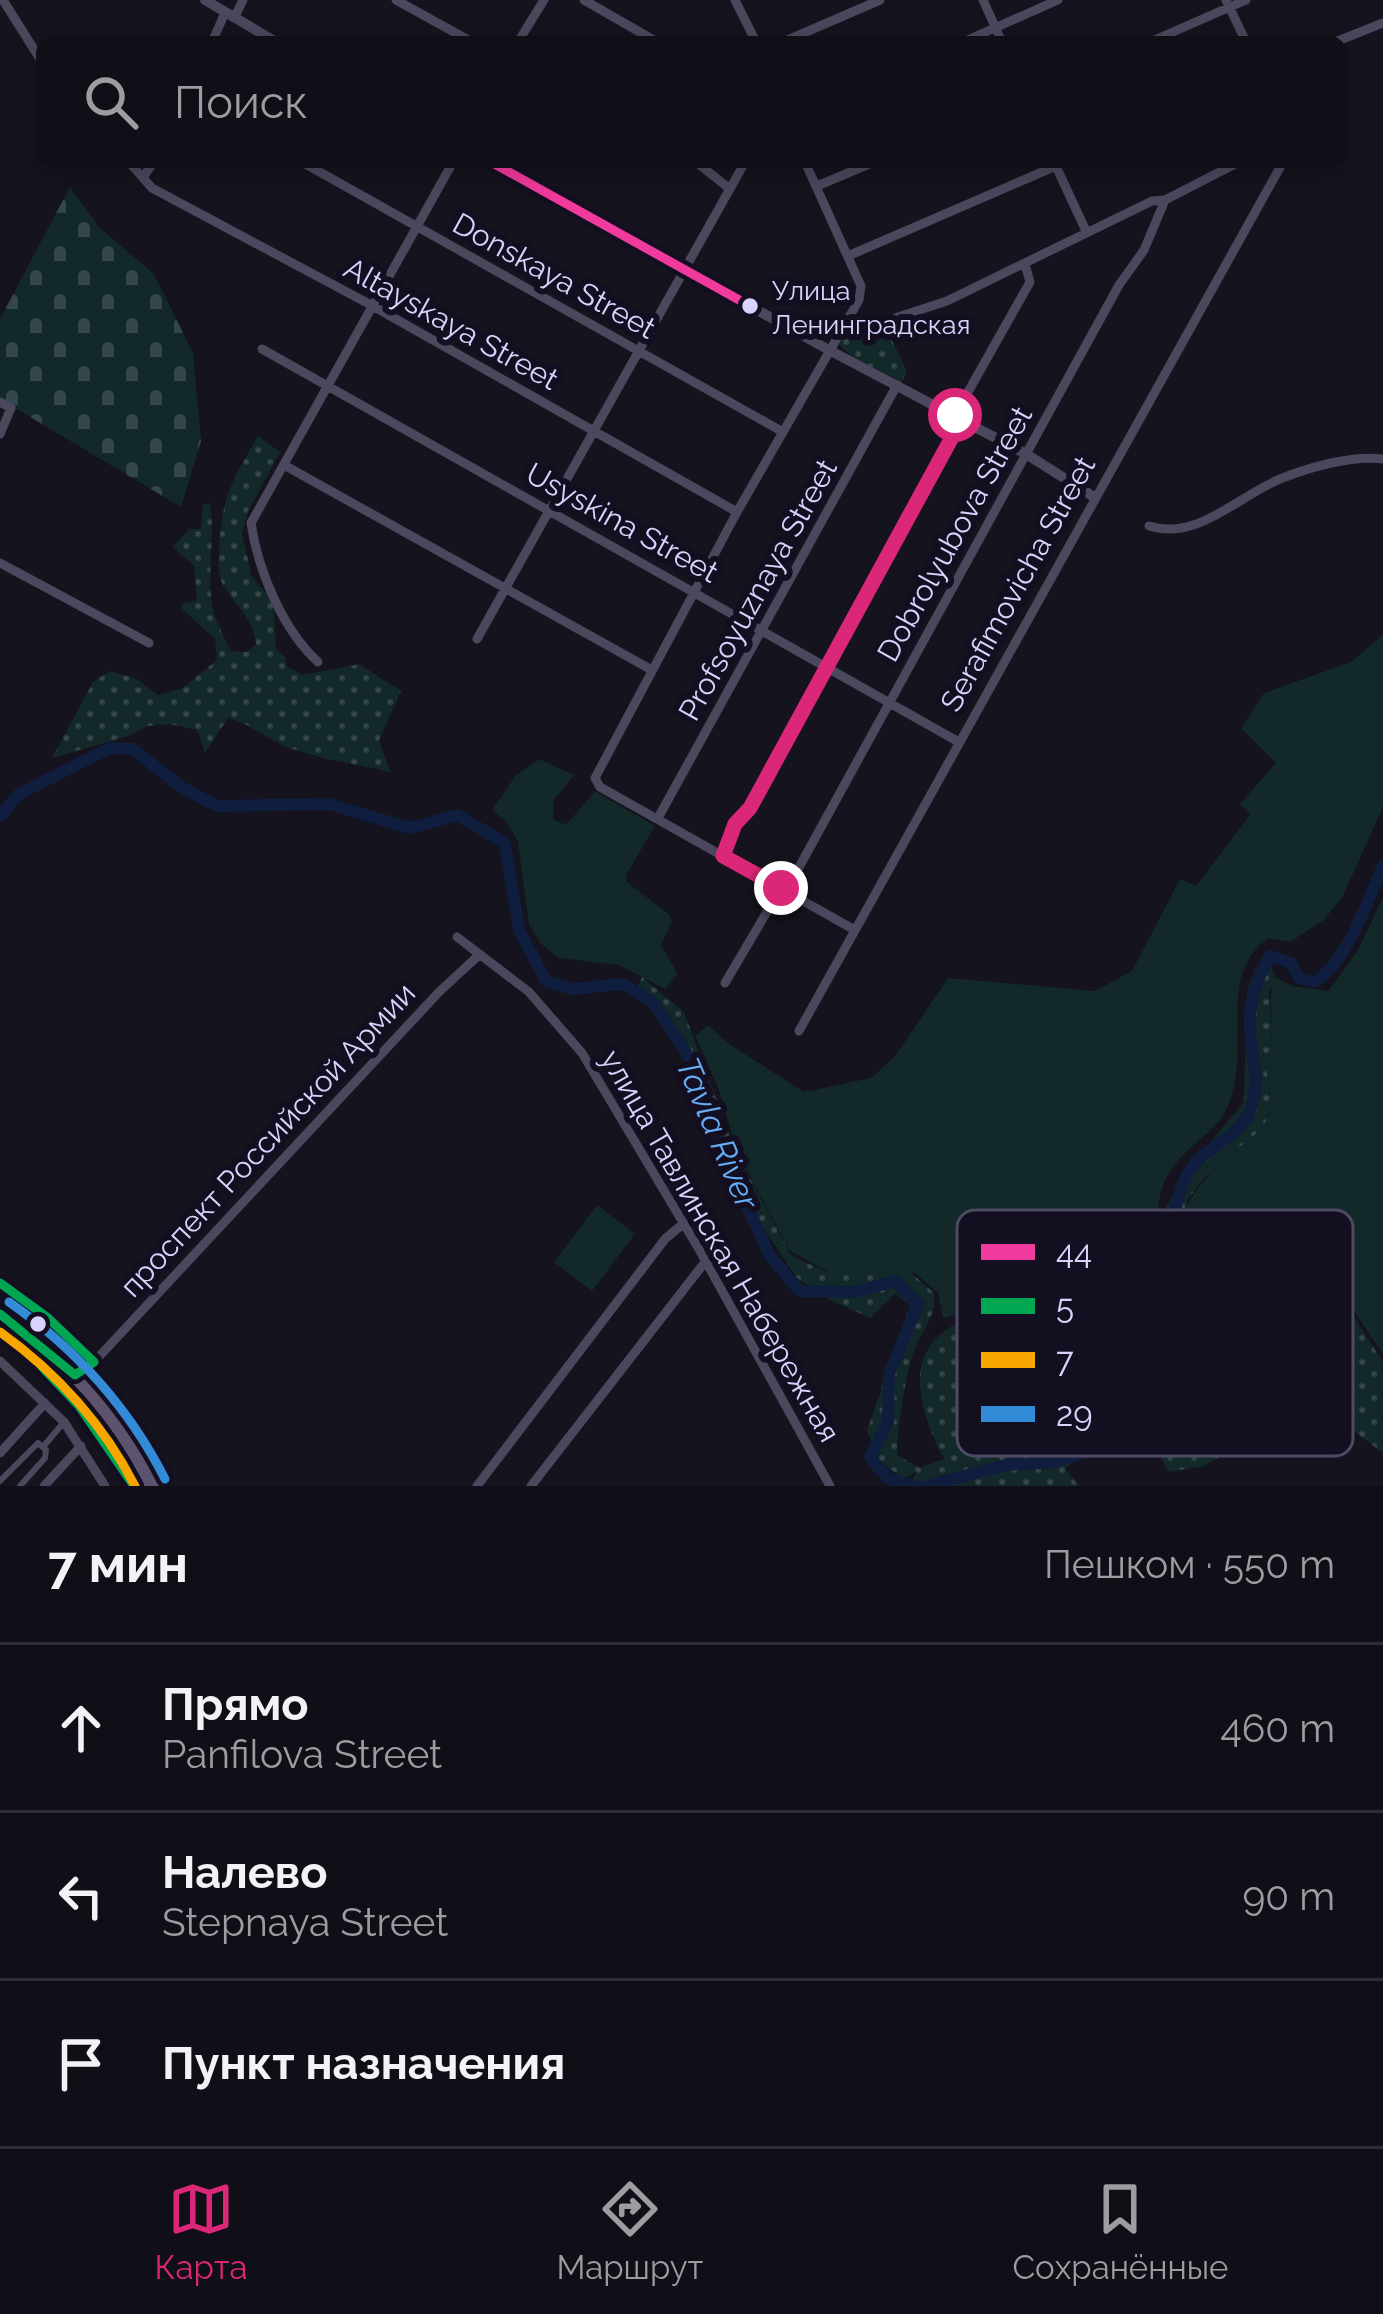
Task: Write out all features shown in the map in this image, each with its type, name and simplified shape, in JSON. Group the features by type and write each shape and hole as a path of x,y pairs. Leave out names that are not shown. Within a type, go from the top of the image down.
{"main road":[{"path":"0,1314 75,1375 122,1433 152,1486"},
{"path":"0,1333 79,1406 134,1486"}],"street":[{"path":"3,0 36,52"},
{"path":"205,0 265,36"},
{"path":"216,36 243,0"},
{"path":"396,0 461,36"},
{"path":"522,36 544,0"},
{"path":"584,0 647,36"},
{"path":"735,0 753,36"},
{"path":"797,36 880,0"},
{"path":"983,0 999,36"},
{"path":"977,36 1058,0"},
{"path":"1162,36 1246,0"},
{"path":"1228,4 1243,36"},
{"path":"1347,37 1383,22"},
{"name":"Altayskaya Street","path":"135,168 152,188 737,512"},
{"path":"143,177 150,168"},
{"name":"Donskaya Street","path":"312,168 783,432"},
{"path":"318,662 288,627 260,567 251,523 448,168"},
{"path":"502,168 1027,454 1094,497"},
{"path":"705,168 719,177"},
{"path":"714,168 730,189"},
{"path":"477,638 742,168"},
{"path":"808,168 861,286 860,300 594,774 600,787 854,929"},
{"path":"817,187 860,168"},
{"path":"848,256 1047,168"},
{"path":"1060,168 1087,233"},
{"path":"837,337 947,301 1227,168"},
{"name":"Serafimovicha Street","path":"799,1031 1279,168"},
{"name":"Dobrolyubova Street","path":"724,983 891,703 1119,285 1144,250 1165,200"},
{"path":"723,856 735,824 750,808 1030,282 1024,264"},
{"name":"Usyskina Street","path":"262,349 958,741"},
{"name":"Profsoyuznaya Street","path":"658,818 897,385"},
{"path":"0,402 10,408 0,434"},
{"path":"1149,526 1192,528 1280,479 1364,457 1383,459"},
{"path":"284,465 650,669"},
{"path":"0,563 149,643"},
{"name":"улица Тавлинская Набережная","path":"457,937 529,992 568,1033 684,1223 830,1486"},
{"name":"проспект Российской Армии","path":"75,1375 94,1361 481,953"},
{"path":"477,1486 665,1240 684,1223"},
{"path":"531,1486 705,1262"},
{"path":"0,1361 64,1422 106,1486"},
{"path":"0,1453 45,1403"},
{"path":"0,1481 64,1422"},
{"path":"20,1486 45,1458 22,1429"},
{"path":"44,1486 81,1445"}],"green space":[{"path":"70,187 99,227 154,274 193,353 201,441 181,507 0,399 0,319"},
{"path":"884,324 907,371 902,382 856,360 838,344"},
{"path":"258,436 280,452 248,511 242,534 252,577 273,601 276,649 287,666 302,675 359,664 401,691 379,740 390,772 299,751 228,718 205,753 197,730 170,724 148,726 52,758 93,682 110,671 137,679 158,695 183,688 217,660 215,639 182,609 182,603 197,601 194,566 173,547 189,529 201,529 203,504 210,503 210,587 216,619 231,651 247,652 256,644 248,620 222,584 219,561 225,503"},
{"path":"1383,635 1383,807 1343,896 1324,920 1290,942 1269,938 1246,964 1238,995 1237,1065 1229,1104 1171,1170 1158,1210 957,1210 957,1314 943,1318 938,1293 915,1273 833,1275 789,1250 737,1151 719,1090 695,1036 708,1025 804,1092 871,1078 896,1055 948,978 1095,991 1132,971 1180,879 1196,886 1250,815 1240,804 1276,763 1241,728 1264,693 1351,662"},
{"path":"539,759 574,775 553,801 553,819 566,825 595,791 655,826 626,875 627,882 670,915 672,922 661,945 678,974 665,989 619,965 559,958 541,944 529,925 518,842 492,810 516,775"},
{"path":"1383,897 1383,1354 1353,1310 1353,1210 1186,1210 1204,1181 1259,1131 1269,1114 1267,1063 1275,977 1293,986 1328,991 1357,952"},
{"path":"1270,963 1275,977 1269,993 1271,1106 1264,1128 1203,1179 1187,1201 1189,1210 1165,1210 1182,1176 1244,1102 1247,991 1256,968"},
{"path":"642,977 684,1012 735,1150 791,1255 828,1273 910,1272 934,1293 931,1315 908,1371 897,1444 897,1455 920,1468 944,1459 927,1420 920,1387 923,1361 934,1341 954,1325 957,1456 1079,1456 1065,1469 1079,1486 908,1486 917,1471 905,1479 881,1463 867,1431 910,1305 895,1294 870,1318 797,1278 725,1170 675,1025 633,996"},
{"path":"597,1205 635,1234 592,1291 554,1262"},
{"path":"1353,1316 1383,1362 1383,1453 1353,1430"},
{"path":"1160,1456 1221,1456 1204,1466 1168,1472"}],"waterway":[{"name":"Tavla River","path":"0,816 19,794 110,748 133,749 181,787 217,806 329,804 410,828 457,815 505,843 519,930 546,981 572,989 623,984 654,1003 692,1062 714,1134 770,1256 800,1291 855,1292 895,1281 918,1304 889,1374 888,1422 870,1457 888,1479 916,1486"},
{"name":"Tavla River","path":"1176,1210 1182,1184 1196,1162 1240,1127 1250,1111 1256,1078 1251,1008 1270,956 1291,963 1299,978 1314,982 1325,974 1355,930 1383,866"},
{"name":"Tavla River","path":"926,1486 1006,1465 1073,1456"}],"transit line":[{"name":"44","path":"502,168 750,306"},
{"name":"5","path":"0,1283 48,1318 94,1362 75,1375 0,1314"},
{"name":"29","path":"9,1302 98,1381 134,1427 165,1479"},
{"name":"7","path":"0,1332 77,1401 135,1486"},
{"name":"5","path":"42,1367 79,1406 134,1486"}],"place":[{"name":"Улица Ленинградская","path":"750,306"}],"route":[{"path":"781,888 723,856 732,831 750,808 962,419 955,415"}]}
